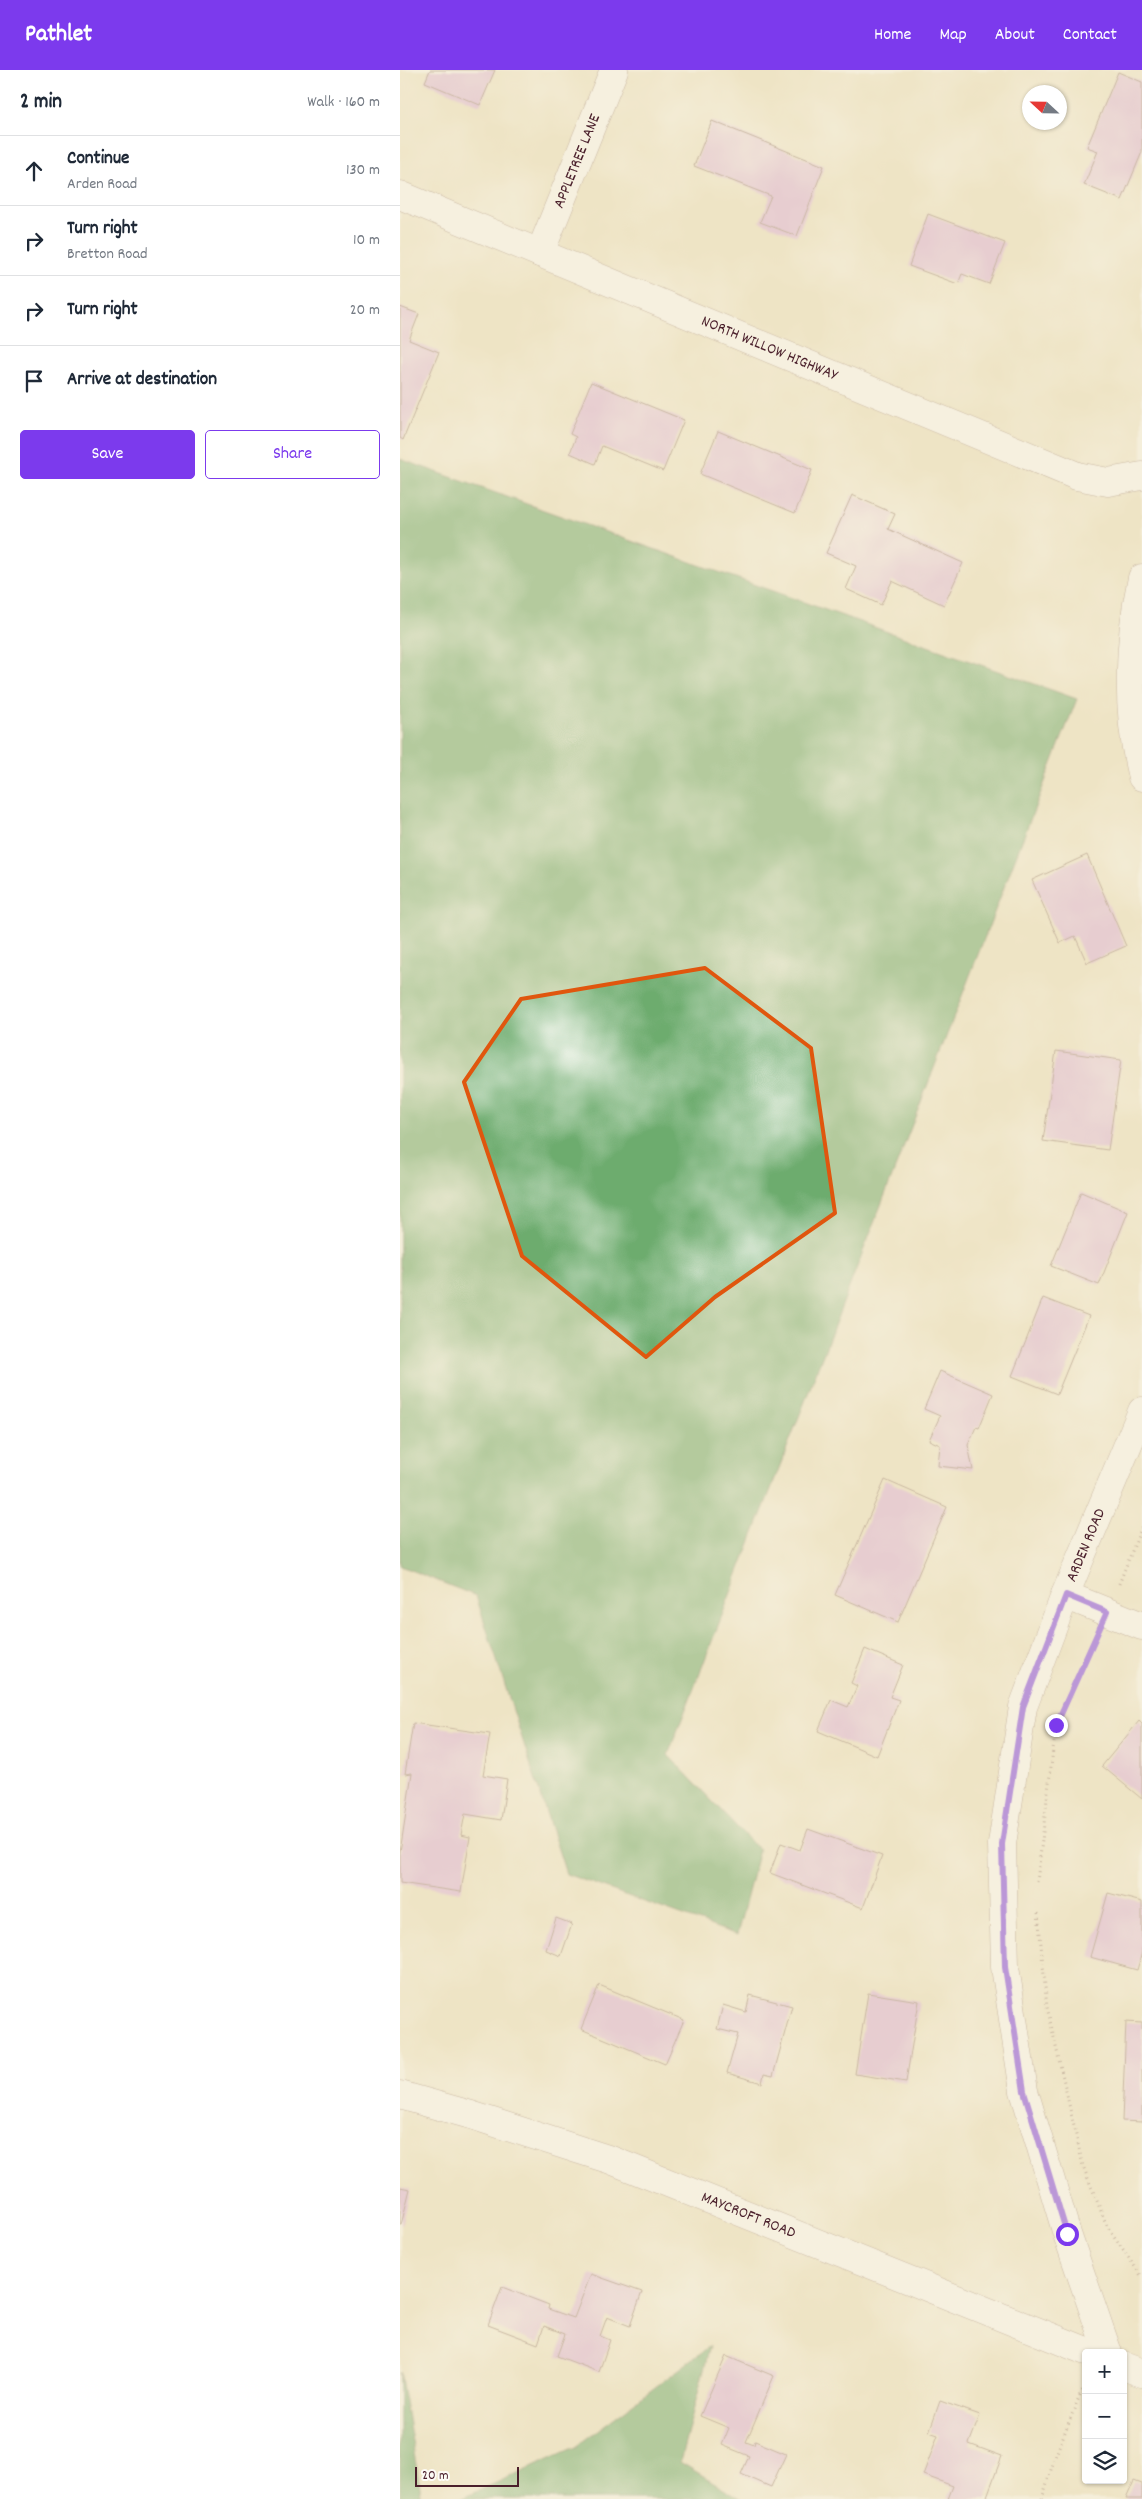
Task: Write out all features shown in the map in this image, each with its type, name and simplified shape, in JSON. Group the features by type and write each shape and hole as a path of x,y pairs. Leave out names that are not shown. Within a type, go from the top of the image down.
{"street":[{"name":"APPLETREE LANE","path":"540,252 614,70"},
{"name":"NORTH WILLOW HIGHWAY","path":"400,195 1077,476 1108,482 1142,476"},
{"path":"1142,578 1135,610 1131,707 1142,777"},
{"name":"ARDEN ROAD","path":"1107,2349 1067,2234 1024,2091 1005,1967 1002,1844 1023,1707 1066,1595 1142,1411"},
{"path":"1066,1595 1142,1626"},
{"name":"MAYCROFT ROAD","path":"400,2095 472,2115 611,2160 1082,2349"},
{"path":"1127,2367 1142,2373"}],"path":[{"path":"1036,1891 1056,1725 1107,1612 1142,1526"},
{"path":"1038,1910 1047,2007 1083,2166 1107,2226 1142,2277"},
{"path":"1042,2499 1055,2457 1082,2391"}],"highlighted area":[{"path":"705,968 811,1048 835,1213 715,1297 646,1357 522,1256 464,1082 521,999"}],"green space":[{"path":"400,459 1077,699 668,1755 759,1850 737,1935 566,1874 476,1596 400,1566"},
{"path":"710,2346 680,2462 742,2499 461,2499 575,2447"},
{"path":"400,2372 422,2499 400,2499"}],"building":[{"path":"430,70 495,70 480,105 425,82"},
{"path":"1118,72 1142,82 1142,152 1122,200 1084,185 1098,151 1087,147"},
{"path":"712,121 824,166 797,236 760,222 771,196 694,166"},
{"path":"928,214 1005,243 989,284 962,274 958,284 909,266"},
{"path":"400,307 419,314 409,340 439,352 403,440 400,438"},
{"path":"591,382 684,420 663,471 602,446 595,464 570,453 576,437 570,434"},
{"path":"718,431 812,470 795,513 700,474"},
{"path":"852,495 895,514 888,529 963,563 944,605 892,581 881,605 846,589 856,566 826,553"},
{"path":"1087,855 1126,946 1087,963 1075,936 1060,943 1032,880"},
{"path":"1056,1051 1121,1060 1108,1150 1043,1141"},
{"path":"1081,1192 1128,1212 1099,1285 1051,1266"},
{"path":"1043,1298 1089,1316 1057,1394 1012,1376"},
{"path":"940,1371 993,1394 979,1428 976,1427 968,1445 973,1470 938,1466 940,1445 929,1440 940,1416 924,1409"},
{"path":"885,1480 947,1507 898,1622 835,1595"},
{"path":"865,1649 903,1665 890,1697 899,1700 877,1756 818,1731 831,1700 848,1707 857,1686 851,1683"},
{"path":"1139,1721 1142,1724 1142,1799 1102,1766"},
{"path":"413,1723 490,1734 483,1775 507,1779 501,1820 465,1814 461,1835 470,1837 461,1892 400,1883 400,1852 412,1773 405,1774"},
{"path":"808,1829 882,1856 863,1908 770,1873 781,1843 800,1850"},
{"path":"1108,1893 1142,1902 1142,1952 1137,1970 1090,1957"},
{"path":"556,1918 572,1924 561,1956 546,1950"},
{"path":"599,1985 684,2020 665,2064 581,2029"},
{"path":"868,1993 919,2001 906,2082 855,2074"},
{"path":"750,1995 792,2006 773,2076 764,2074 762,2083 727,2073 738,2034 717,2029 723,2005 746,2012"},
{"path":"1126,2022 1142,2023 1142,2122 1122,2121"},
{"path":"400,2187 410,2189 401,2225 400,2225"},
{"path":"591,2274 642,2292 630,2326 607,2317 600,2336 610,2340 599,2372 557,2356 565,2334 544,2326 538,2344 488,2325 502,2287 549,2305 548,2309 574,2318"},
{"path":"726,2356 774,2376 746,2442 754,2445 755,2441 786,2454 771,2487 741,2474 749,2456 722,2445 729,2428 700,2416"},
{"path":"940,2401 980,2415 969,2444 1002,2456 986,2499 948,2499 953,2486 923,2475 938,2435 929,2432"},
{"path":"1134,2481 1142,2484 1142,2499 1126,2499"}],"route":[{"path":"1056,1725 1107,1612 1066,1595 1023,1707 1002,1844 1005,1967 1024,2091 1067,2234"}]}
